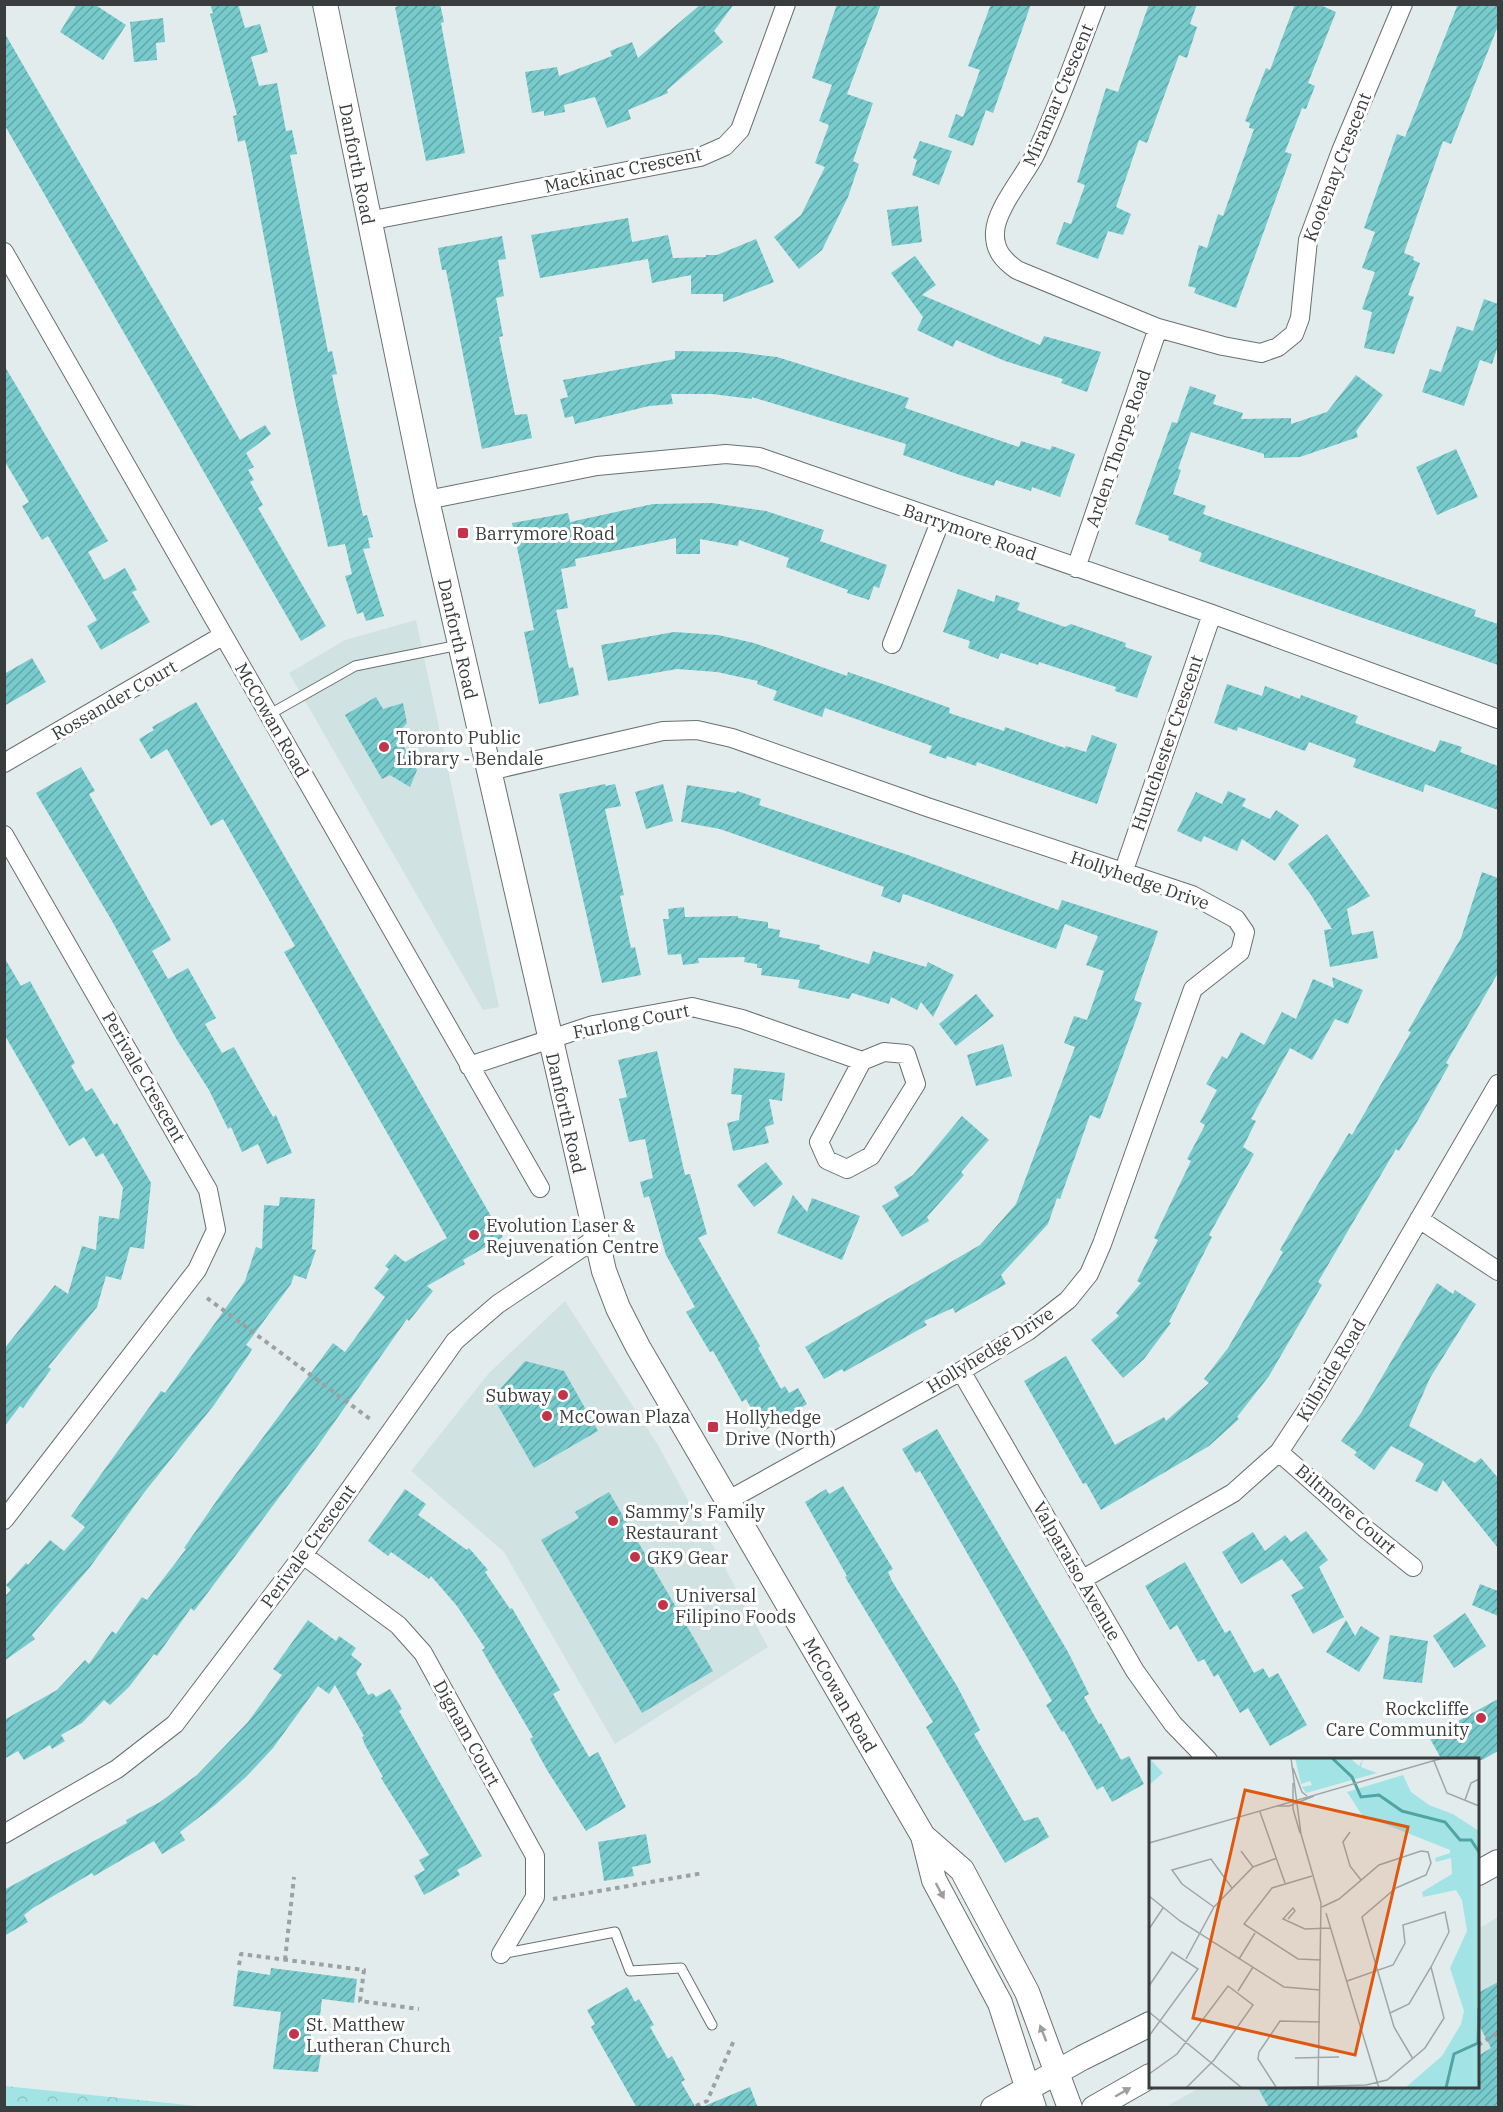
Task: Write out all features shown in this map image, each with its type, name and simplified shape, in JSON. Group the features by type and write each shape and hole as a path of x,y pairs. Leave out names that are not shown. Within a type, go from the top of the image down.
{"main road":[{"name":"Danforth Road","path":"325,4 427,500 548,1038 604,1271"},
{"name":"McCowan Road","path":"604,1271 628,1329 923,1836 934,1880 1000,2003 1031,2097"},
{"name":"McCowan Road","path":"923,1836 962,1869 1027,1992 1070,2108"},
{"path":"1479,1872 1498,1862"},
{"path":"993,2108 1031,2097 1057,2072 1149,2025"},
{"path":"1094,2108 1149,2077"}],"street":[{"name":"Mackinac Crescent","path":"368,221 700,157 725,146 740,130 786,4"},
{"name":"Miramar Crescent","path":"1096,4 1035,154 999,218 994,231 996,247 1004,260 1017,270 1158,328"},
{"name":"Kootenay Crescent","path":"1158,328 1223,346 1261,353 1278,347 1294,334 1300,318 1308,240 1341,151 1402,4"},
{"name":"McCowan Road","path":"4,252 540,1188"},
{"name":"Arden Thorpe Road","path":"1076,568 1158,328"},
{"name":"Barrymore Road","path":"427,500 597,466 726,454 759,458 1212,614 1498,719"},
{"path":"892,644 940,522"},
{"name":"Huntchester Crescent","path":"1123,873 1212,614"},
{"name":"Rossander Court","path":"4,763 222,636"},
{"name":"Hollyhedge Drive","path":"489,771 663,731 697,730 732,738 1192,895 1236,919 1245,932 1240,952 1193,989 1089,1274 1068,1300 1028,1331 961,1371 728,1501"},
{"name":"Perivale Crescent","path":"4,836 208,1190 216,1230 197,1270 4,1520"},
{"name":"Furlong Court","path":"469,1066 593,1025 692,1007 742,1018 862,1061"},
{"path":"884,1052 906,1054 916,1084 871,1156 847,1169 827,1160 819,1142 862,1061 884,1052"},
{"name":"Kilbride Road","path":"1083,1579 1233,1493 1279,1452 1324,1384 1498,1084"},
{"path":"1419,1219 1498,1271"},
{"name":"Perivale Crescent","path":"4,1834 117,1769 175,1724 303,1555 455,1341 498,1304 595,1239"},
{"name":"Valparaiso Avenue","path":"961,1371 1150,1694 1173,1724 1206,1758"},
{"name":"Biltmore Court","path":"1279,1452 1367,1530 1413,1566"},
{"name":"Dignam Court","path":"303,1555 398,1625 423,1653 535,1856 535,1898 501,1954"}],"lane":[{"path":"270,714 355,666 459,645"},
{"path":"501,1954 615,1932 630,1971 681,1968 712,2025"}],"path":[{"path":"207,1298 370,1419"},
{"path":"531,1904 703,1873"},
{"path":"285,1960 294,1877"},
{"path":"239,1965 241,1954 364,1970 360,2001 419,2009"},
{"path":"1479,2044 1498,2033"},
{"path":"696,2106 707,2101 735,2038"}],"shaded area":[{"path":"416,620 499,1007 483,1010 289,673 345,640"},
{"path":"565,1301 658,1445 768,1647 615,1744 504,1552 411,1471 489,1373"},
{"path":"1498,1917 1498,2107 1164,2108 1199,2088 1479,2088 1479,1928"}],"green space":[{"path":"5,2086 206,2107 5,2107"}],"building":[{"path":"77,4 94,4 126,25 103,60 60,32"},
{"path":"210,4 238,4 245,28 260,24 268,52 251,57 259,86 277,83 286,131 292,130 297,154 290,155 328,352 332,351 337,374 332,375 363,516 367,515 373,537 368,538 370,548 363,549 384,616 366,621 363,612 357,614 345,576 352,574 345,544 328,547 295,401 250,163 245,140 238,142 233,116 237,115 210,14 213,13"},
{"path":"407,4 440,4 444,22 441,23 465,153 426,161 395,7"},
{"path":"701,4 734,4 714,31 723,42 667,90 668,93 628,110 631,119 607,128 595,97 564,105 565,112 544,116 544,111 532,113 525,72 557,67 559,76 612,56 610,51 632,42 638,58"},
{"path":"837,4 881,4 847,94 873,103 853,161 859,164 848,197 822,250 799,269 774,237 801,215 825,167 815,163 829,125 819,121 832,85 812,78"},
{"path":"991,4 1031,4 993,113 986,110 973,146 948,137 956,114 963,117 980,70 968,66"},
{"path":"1149,4 1197,4 1190,24 1197,27 1187,58 1179,55 1147,143 1139,140 1116,207 1131,214 1123,235 1108,231 1098,259 1056,244 1064,222 1071,224 1085,185 1077,182 1106,88 1118,92"},
{"path":"1295,4 1318,4 1336,12 1308,83 1315,86 1306,109 1302,108 1285,152 1292,154 1236,308 1194,293 1196,288 1188,286 1199,245 1207,248 1218,214 1223,216 1254,129 1249,128 1250,123 1245,121 1266,68 1270,70"},
{"path":"1458,4 1498,4 1498,26 1451,144 1443,141 1404,253 1414,257 1413,260 1420,263 1408,295 1414,297 1394,354 1364,348 1372,312 1362,309 1375,272 1362,268 1375,232 1364,228 1397,134 1405,137"},
{"path":"163,18 165,42 156,43 157,60 134,62 130,22"},
{"path":"4,32 240,440 265,425 271,434 246,453 254,467 248,470 254,480 250,482 263,505 258,508 326,626 301,641 4,124"},
{"path":"920,141 952,151 939,185 912,175 917,160 913,158"},
{"path":"918,206 922,242 892,246 887,210"},
{"path":"628,218 632,242 668,235 673,258 717,255 756,239 774,282 723,302 723,294 691,294 691,275 652,283 648,259 540,278 531,235"},
{"path":"502,236 506,259 498,260 504,296 496,298 503,336 499,337 515,415 527,414 532,438 482,449 446,270 442,270 438,248"},
{"path":"915,256 936,285 922,295 1040,345 1044,336 1101,352 1087,392 1061,383 1063,379 1005,361 956,340 953,347 917,330 923,317 891,273"},
{"path":"1484,299 1498,304 1498,346 1492,364 1480,360 1464,406 1422,392 1430,369 1441,372 1457,326 1473,331"},
{"path":"675,351 737,352 777,357 909,398 905,408 1019,447 1021,441 1050,450 1052,446 1075,454 1060,497 1032,487 1031,491 996,480 994,486 960,475 903,455 906,444 752,397 752,399 712,394 671,394 673,404 649,406 575,424 573,416 565,418 560,399 568,397 563,380 675,359"},
{"path":"4,365 108,541 88,552 104,580 125,568 137,590 132,592 150,622 101,650 87,626 97,620 48,536 42,540 22,506 29,502 4,460"},
{"path":"1356,375 1383,395 1356,431 1358,437 1300,457 1264,458 1264,454 1191,432 1178,469 1181,470 1173,494 1206,506 1203,514 1476,610 1474,616 1498,624 1498,665 1199,561 1202,553 1168,540 1169,536 1135,524 1172,422 1177,423 1190,386 1216,395 1213,404 1243,413 1241,419 1291,418 1291,424 1327,412"},
{"path":"1456,449 1478,497 1437,515 1416,467"},
{"path":"712,503 766,511 824,530 820,541 887,565 879,588 874,586 869,600 847,593 848,590 786,567 789,558 739,540 738,546 700,539 700,554 676,554 676,538 575,559 576,566 561,569 568,608 556,610 569,668 573,667 579,695 539,704 524,632 534,630 512,523 568,513 570,522 653,504"},
{"path":"958,589 994,602 996,595 1020,603 1017,610 1065,627 1071,624 1126,643 1125,647 1152,656 1137,698 1115,691 1116,687 1039,662 1038,665 1001,653 998,659 968,648 970,641 943,632"},
{"path":"674,632 718,635 754,643 847,676 848,672 950,708 949,713 1004,731 1005,727 1065,748 1066,746 1086,752 1092,735 1117,744 1097,804 977,762 976,766 947,756 946,759 929,753 932,746 825,708 822,717 773,700 777,691 757,684 758,681 717,672 677,669 608,681 601,645"},
{"path":"32,658 46,682 4,706 4,674"},
{"path":"1227,684 1262,696 1265,686 1300,699 1301,695 1358,716 1355,723 1435,752 1440,740 1462,747 1460,752 1498,766 1498,810 1425,784 1423,792 1353,767 1356,759 1309,742 1305,751 1238,727 1237,731 1214,723"},
{"name":"Toronto Public Library - Bendale","path":"376,697 383,709 403,703 407,723 397,734 417,770 410,787 390,775 382,779 345,715"},
{"path":"196,702 503,1237 463,1260 465,1264 427,1286 433,1291 409,1321 407,1319 319,1444 194,1611 191,1608 157,1656 154,1654 129,1687 110,1705 104,1700 82,1723 61,1735 65,1741 52,1749 50,1745 24,1760 18,1751 4,1759 4,1720 57,1690 85,1660 89,1664 112,1631 116,1634 142,1597 147,1600 186,1549 184,1548 224,1490 333,1343 345,1352 385,1297 374,1288 389,1269 385,1266 395,1254 405,1262 447,1238 284,952 295,946 223,819 211,826 167,749 151,759 139,739 154,730 152,727"},
{"path":"81,767 95,791 89,794 171,940 152,951 168,979 188,968 216,1018 205,1024 222,1053 234,1047 273,1117 276,1115 292,1153 267,1164 258,1144 242,1152 231,1127 228,1129 209,1090 177,1040 112,921 36,793"},
{"path":"605,784 606,786 615,784 621,806 605,809 624,895 620,896 631,948 635,947 641,975 602,983 559,794"},
{"path":"663,784 673,821 646,829 635,792"},
{"path":"687,785 736,793 737,791 761,799 759,805 908,855 1058,910 1062,900 1158,931 1134,1000 1142,1003 1100,1119 1090,1115 1060,1199 1057,1198 1048,1224 1001,1275 1006,1284 955,1313 953,1308 924,1321 927,1325 844,1372 842,1369 824,1379 805,1347 980,1245 1016,1204 1075,1047 1064,1043 1074,1016 1087,1020 1104,971 1086,965 1098,936 1065,924 1056,949 907,895 903,894 900,903 881,896 884,887 720,829 681,822"},
{"path":"1228,791 1246,799 1242,806 1270,819 1276,810 1299,825 1275,861 1242,839 1237,851 1204,836 1201,842 1177,831 1196,792 1222,804"},
{"path":"1327,834 1370,896 1347,909 1352,935 1373,931 1378,958 1330,967 1324,930 1332,929 1288,864"},
{"path":"1482,872 1498,878 1498,973 1446,1063 1449,1065 1418,1120 1399,1151 1396,1149 1318,1282 1322,1285 1269,1376 1237,1417 1239,1419 1209,1446 1101,1510 1086,1483 1083,1484 1024,1381 1066,1356 1115,1445 1164,1417 1166,1421 1209,1383 1204,1379 1228,1348 1283,1252 1280,1250 1312,1194 1349,1133 1352,1135 1411,1032 1408,1031 1461,938"},
{"path":"684,907 685,917 738,916 738,918 768,922 768,928 780,930 779,937 820,945 819,949 869,964 873,951 926,967 928,962 954,975 933,1017 921,1002 917,1010 891,997 889,1004 852,993 849,999 798,988 800,980 761,975 762,968 757,968 757,964 744,962 745,957 698,958 699,963 683,965 681,954 668,955 663,919 669,919 668,909"},
{"path":"4,957 21,986 30,981 75,1063 71,1066 86,1092 92,1088 114,1125 117,1123 151,1183 144,1249 130,1247 121,1280 106,1276 97,1307 48,1367 51,1369 23,1408 20,1406 4,1427 4,1349 55,1285 68,1294 82,1246 96,1250 99,1216 119,1219 123,1188 103,1153 96,1157 84,1137 69,1146 4,1034"},
{"path":"1332,977 1363,990 1348,1024 1335,1019 1312,1060 1290,1048 1251,1119 1256,1121 1243,1147 1254,1154 1209,1235 1212,1237 1169,1322 1171,1323 1144,1359 1123,1378 1091,1340 1119,1316 1116,1313 1141,1283 1137,1281 1158,1240 1154,1238 1191,1161 1187,1159 1205,1125 1200,1122 1217,1090 1206,1084 1222,1056 1227,1059 1241,1032 1264,1045 1282,1012 1296,1019 1313,979 1334,988"},
{"path":"976,994 994,1016 956,1046 939,1024"},
{"path":"1003,1044 1012,1076 976,1086 967,1055"},
{"path":"657,1051 685,1175 690,1174 707,1234 698,1238 760,1346 758,1348 781,1389 785,1386 789,1393 798,1388 807,1404 764,1431 746,1399 742,1402 713,1351 710,1352 686,1312 695,1307 666,1255 649,1196 644,1198 640,1182 653,1178 645,1139 629,1142 619,1099 627,1097 618,1060"},
{"path":"734,1068 785,1073 782,1101 769,1099 774,1124 765,1127 769,1143 733,1151 727,1123 739,1120 742,1095 731,1094"},
{"path":"962,1116 989,1140 961,1172 964,1175 927,1217 929,1221 902,1237 882,1206 899,1196 894,1187 913,1175"},
{"path":"766,1162 783,1184 754,1207 737,1185"},
{"path":"793,1195 807,1212 812,1198 860,1216 842,1260 777,1233"},
{"path":"280,1197 315,1199 312,1249 316,1250 306,1279 294,1275 291,1284 246,1345 252,1349 214,1405 143,1494 90,1567 32,1635 35,1639 4,1661 4,1597 11,1590 6,1585 50,1540 64,1551 85,1527 71,1516 161,1391 165,1393 245,1281 256,1247 262,1249 264,1205 279,1206"},
{"path":"1437,1283 1453,1294 1455,1290 1476,1304 1430,1378 1409,1426 1475,1463 1481,1458 1498,1478 1498,1548 1443,1480 1437,1492 1415,1481 1424,1464 1420,1461 1391,1446 1374,1470 1354,1455 1357,1452 1341,1441 1361,1413"},
{"name":"McCowan Plaza","path":"525,1361 564,1371 598,1431 534,1468 493,1397"},
{"path":"937,1429 1068,1652 1089,1694 1084,1697 1099,1724 1101,1723 1121,1760 1129,1756 1144,1784 1112,1802 1103,1786 1097,1790 1064,1731 1062,1732 1046,1705 1052,1701 920,1471 916,1473 902,1449"},
{"path":"843,1486 893,1569 888,1572 892,1581 957,1686 980,1730 974,1734 1024,1821 1038,1817 1049,1837 1005,1863 926,1727 933,1722 845,1577 847,1576 805,1502 826,1489 829,1494"},
{"path":"405,1489 426,1504 418,1515 467,1550 469,1548 488,1570 485,1572 510,1609 512,1608 560,1690 553,1694 589,1757 598,1752 626,1807 586,1831 547,1770 530,1739 533,1737 482,1650 485,1648 457,1606 431,1576 429,1579 391,1552 388,1556 368,1541"},
{"path":"609,1492 713,1671 642,1713 541,1540 579,1518 575,1512"},
{"path":"1306,1531 1328,1560 1319,1567 1344,1617 1313,1634 1291,1595 1304,1588 1282,1559 1241,1584 1222,1552 1253,1532 1265,1551 1285,1535 1291,1542"},
{"path":"1185,1562 1225,1633 1230,1630 1254,1673 1263,1668 1269,1678 1278,1673 1307,1725 1270,1746 1248,1708 1240,1713 1218,1674 1214,1677 1204,1659 1198,1662 1177,1625 1170,1630 1145,1586"},
{"path":"1480,1584 1498,1591 1498,1616 1472,1605"},
{"path":"1465,1613 1486,1646 1454,1668 1433,1636"},
{"path":"308,1620 336,1641 339,1636 356,1648 351,1655 362,1664 356,1673 368,1695 373,1693 376,1697 390,1689 402,1709 399,1711 482,1856 457,1870 460,1875 424,1895 414,1876 425,1870 419,1860 429,1855 381,1778 383,1777 365,1745 362,1737 364,1736 335,1685 329,1694 318,1686 273,1748 247,1776 180,1832 185,1840 162,1854 154,1841 94,1876 92,1873 33,1908 24,1915 28,1922 4,1936 4,1890 127,1823 126,1820 160,1802 197,1775 248,1722 282,1675 273,1669"},
{"path":"1346,1620 1355,1636 1361,1626 1380,1638 1359,1672 1326,1652"},
{"path":"1390,1635 1428,1641 1422,1683 1383,1679"},
{"name":"Rockcliffe Care Community","path":"1498,1699 1498,1751 1482,1760 1479,1758 1441,1758 1429,1737"},
{"path":"646,1834 651,1863 632,1867 634,1876 604,1881 598,1842"},
{"name":"St. Matthew Lutheran Church","path":"271,1968 357,1979 354,2003 322,1999 320,2016 313,2015 309,2053 321,2054 318,2072 273,2069 281,2012 233,2006 238,1970 270,1975"},
{"path":"1498,1982 1498,2108 1269,2108 1258,2088 1479,2088 1479,2055 1491,2048 1479,2025 1479,1992"},
{"path":"627,1987 635,2002 639,1999 654,2025 650,2027 668,2059 672,2056 685,2080 681,2082 696,2108 637,2108 591,2027 595,2024 587,2010"},
{"path":"750,2087 758,2108 702,2108 702,2107"}],"place":[{"name":"Barrymore Road","path":"463,533"},
{"name":"Toronto Public Library - Bendale","path":"384,747"},
{"name":"Evolution Laser & Rejuvenation Centre","path":"474,1235"},
{"name":"Subway","path":"563,1395"},
{"name":"McCowan Plaza","path":"547,1416"},
{"name":"Hollyhedge Drive (North)","path":"713,1427"},
{"name":"Sammy's Family Restaurant","path":"613,1521"},
{"name":"GK9 Gear","path":"635,1557"},
{"name":"Universal Filipino Foods","path":"663,1605"},
{"name":"Rockcliffe Care Community","path":"1481,1718"},
{"name":"St. Matthew Lutheran Church","path":"294,2034"}]}
